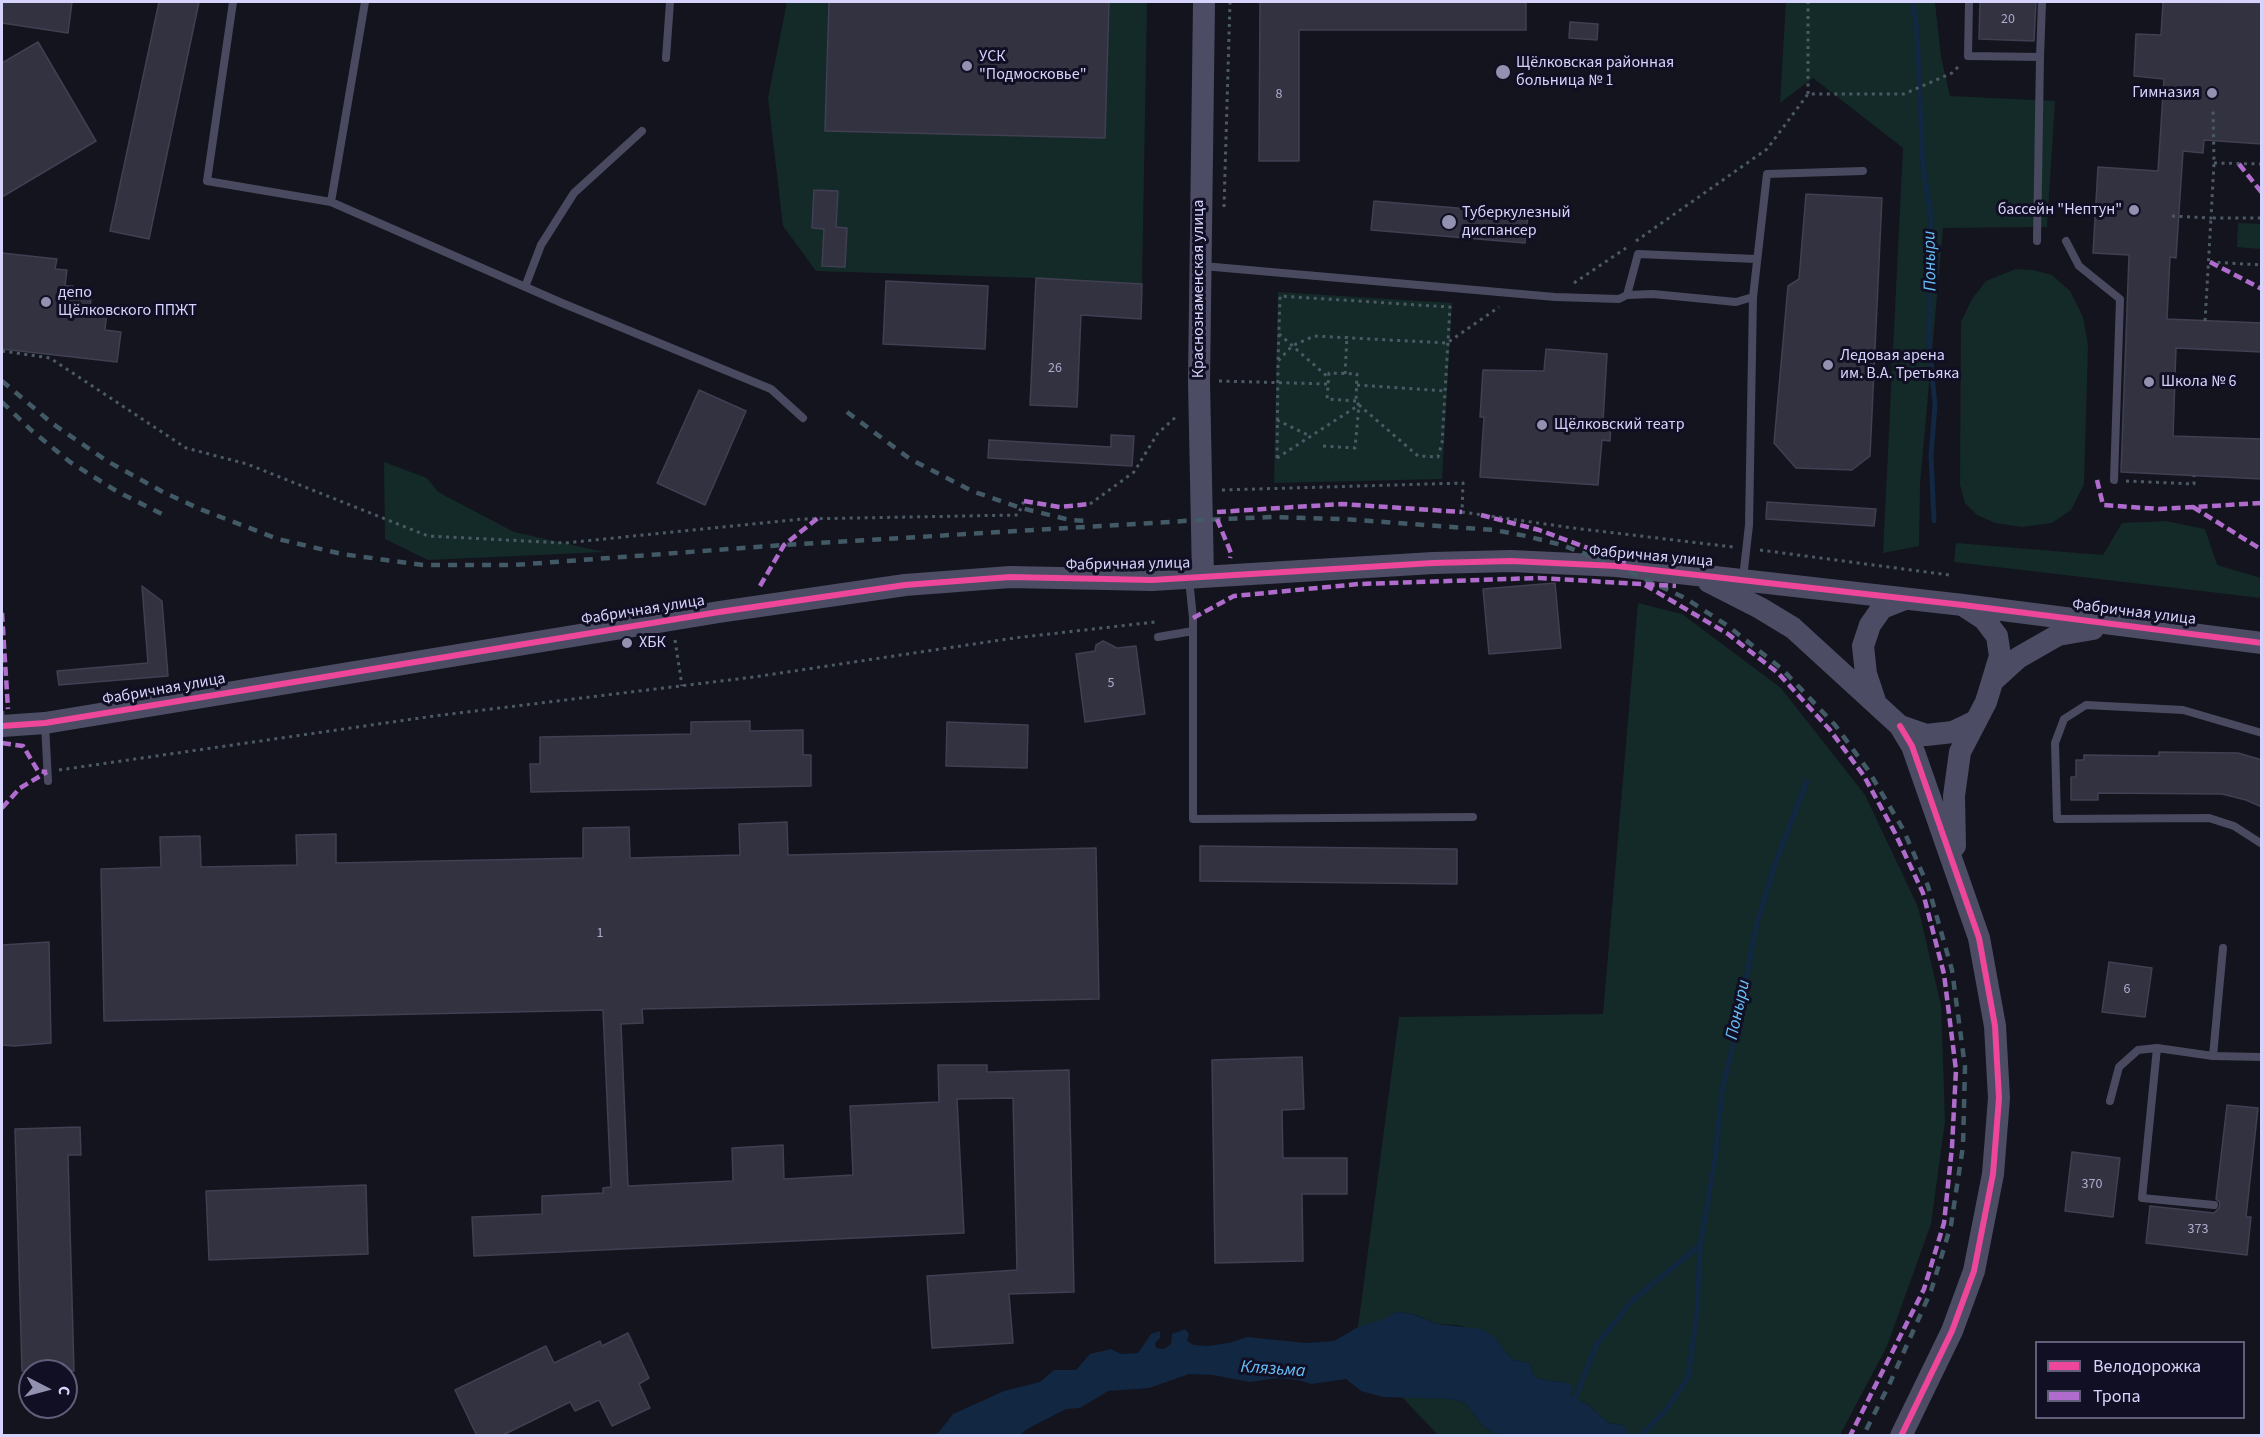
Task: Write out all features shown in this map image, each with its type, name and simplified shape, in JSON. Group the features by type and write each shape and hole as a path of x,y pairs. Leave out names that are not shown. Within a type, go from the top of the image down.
{"street":[{"name":"Краснознаменская улица","path":"1196,578 1204,2"},
{"name":"Фабричная улица","path":"2,726 45,723 624,627 905,585 1010,578 1104,580 1196,578 1370,566 1511,561 1617,566 1963,605 2262,643"},
{"name":"Фабричная улица","path":"1688,573 1725,589 1793,628 1900,726 1926,735 1953,732 1974,722 1986,702 1994,680 2000,656 1997,636 1984,619 1963,605"},
{"path":"1875,703 1866,674 1863,646 1870,625 1882,608 1915,600"},
{"name":"Фабричная улица","path":"1994,680 2018,658 2058,635 2118,625"},
{"path":"1955,866 1954,796 1960,752 1974,722"},
{"path":"1900,726 1912,746 1979,938 1995,1026 1999,1098 1994,1174 1979,1249 1952,1331 1901,1436"}],"lane":[{"path":"233,2 207,181 331,202 525,287 771,389 803,418"},
{"path":"331,202 365,2"},
{"path":"666,58 670,2"},
{"path":"1969,2 1968,56 2040,57"},
{"path":"2037,241 2042,2"},
{"path":"525,287 541,245 574,193 642,131"},
{"path":"1743,580 1749,525 1753,297 1767,174 1863,171"},
{"path":"2066,241 2079,266 2120,299 2114,480"},
{"path":"1627,295 1638,254 1756,259"},
{"path":"1199,265 1555,297 1619,299 1627,295 1653,294 1736,302 1753,297"},
{"path":"1196,578 1193,631 1193,819 1473,816"},
{"path":"1158,637 1193,631"},
{"path":"2262,733 2183,710 2086,705 2064,719 2055,743 2057,819 2209,818 2234,826 2262,844"},
{"path":"45,723 48,776"},
{"path":"2213,1056 2223,948"},
{"path":"2157,1048 2142,1198 2214,1205"},
{"path":"2110,1101 2119,1067 2138,1050 2157,1048 2213,1056 2262,1057"}],"path":[{"path":"1224,209 1230,2"},
{"path":"1555,297 1767,149 1808,94 1808,2"},
{"path":"1808,94 1904,94 1952,73 1968,56"},
{"path":"2205,321 2214,163 2213,108"},
{"path":"2214,163 2262,164"},
{"path":"2172,216 2262,218"},
{"path":"2210,262 2262,265"},
{"path":"1356,401 1327,399 1329,373 1357,374 1356,401 1359,405 1418,456 1438,457 1442,443 1450,307 1280,296 1277,458 1359,405"},
{"path":"1278,361 1292,346 1314,336 1447,343 1505,302"},
{"path":"1279,334 1329,378"},
{"path":"1345,374 1347,336"},
{"path":"2,351 50,358 186,448 247,464 428,536 565,543 802,519 1018,515 1024,501"},
{"path":"1198,381 1328,384"},
{"path":"1357,385 1445,391"},
{"path":"1323,446 1355,448 1359,405"},
{"path":"1090,504 1134,472 1158,433 1180,413"},
{"path":"1277,420 1310,436"},
{"path":"2114,480 2194,484 2194,476"},
{"path":"1215,490 1463,483 1462,512 1949,575"},
{"path":"48,776 434,716 754,677 1014,638 1157,622"},
{"path":"675,637 682,686"}],"green space":[{"path":"787,2 1147,2 1142,284 816,271 783,226 768,98"},
{"path":"1786,2 1935,2 1941,57 1950,96 2055,101 2047,227 1943,228 1920,484 1919,546 1883,553 1903,148 1813,78 1780,103"},
{"path":"2238,223 2261,224 2261,249 2237,247"},
{"path":"2016,269 2033,270 2052,275 2070,291 2083,317 2088,345 2084,484 2071,510 2052,523 2022,527 1995,523 1977,515 1965,503 1960,485 1961,322 1972,299 1986,281"},
{"path":"1278,292 1452,303 1442,479 1274,483"},
{"path":"384,462 427,478 438,492 514,532 604,552 428,560 385,539"},
{"path":"2165,521 2205,529 2217,565 2261,578 2261,598 1954,562 1956,543 2103,555 2122,523"},
{"path":"1638,603 1682,614 1781,688 1865,795 1918,907 1941,1005 1945,1121 1931,1224 1887,1346 1840,1435 1630,1436 1623,1425 1608,1423 1590,1406 1570,1395 1572,1386 1565,1382 1534,1377 1530,1363 1514,1360 1495,1337 1458,1325 1437,1324 1414,1314 1397,1312 1381,1321 1358,1327 1399,1017 1603,1014"},
{"path":"1401,1396 1450,1399 1465,1403 1483,1426 1493,1433 1508,1435 1438,1435"}],"water":[{"name":"Клязьма","path":"1397,1312 1413,1314 1437,1324 1481,1329 1495,1337 1514,1360 1530,1363 1534,1377 1565,1382 1573,1386 1570,1395 1590,1406 1608,1423 1623,1425 1630,1435 1493,1433 1483,1426 1465,1403 1450,1399 1383,1397 1361,1391 1346,1379 1311,1384 1278,1378 1250,1382 1213,1375 1189,1374 1149,1388 1108,1391 1080,1408 1066,1409 1020,1435 932,1435 939,1432 953,1414 1004,1391 1040,1382 1054,1370 1076,1370 1090,1354 1111,1349 1121,1354 1138,1353 1151,1334 1160,1331 1160,1338 1155,1343 1156,1348 1164,1349 1171,1344 1172,1334 1185,1329 1189,1334 1187,1341 1194,1345 1229,1343 1247,1337 1306,1343 1334,1341 1358,1327"}],"building":[{"path":"2,2 72,2 68,33 2,23"},
{"path":"159,2 199,2 149,239 110,231"},
{"name":"УСК \"Подмосковье\"","path":"829,2 1109,2 1105,138 825,131"},
{"path":"1260,2 1526,2 1526,30 1299,30 1299,161 1259,161"},
{"path":"1980,2 2036,2 2034,41 1979,39"},
{"path":"2163,2 2262,3 2262,144 2204,140 2203,153 2183,151 2176,258 2170,257 2167,319 2262,323 2262,352 2176,348 2173,436 2262,439 2262,479 2121,472 2129,255 2093,253 2098,167 2158,171 2164,79 2134,76 2136,34 2161,35"},
{"path":"1570,22 1598,24 1597,40 1569,38"},
{"path":"38,42 96,141 2,197 2,63"},
{"path":"814,190 838,191 836,227 847,228 845,267 822,266 824,229 812,228"},
{"name":"Ледовая арена им. В.А. Третьяка","path":"1806,194 1882,198 1870,456 1852,470 1796,468 1774,443 1788,286 1799,279"},
{"name":"Туберкулезный диспансер","path":"1374,201 1528,214 1525,243 1371,230"},
{"name":"депо Щёлковского ППЖТ","path":"2,253 57,259 55,269 67,270 65,286 73,286 72,294 91,296 90,309 107,311 105,330 121,332 117,362 2,349"},
{"path":"1036,278 1142,284 1141,319 1081,315 1077,407 1030,405"},
{"path":"886,281 988,286 985,349 883,344"},
{"name":"Щёлковский театр","path":"1546,349 1607,354 1603,422 1611,422 1610,441 1602,440 1598,485 1480,477 1484,417 1480,417 1483,370 1544,371"},
{"path":"699,390 746,411 705,505 657,483"},
{"path":"1111,435 1134,436 1132,466 988,458 989,440 1111,447"},
{"path":"1767,502 1876,509 1874,526 1766,519"},
{"path":"1555,583 1561,648 1489,654 1483,589"},
{"path":"142,586 162,601 168,676 59,685 57,671 148,663"},
{"path":"1103,641 1117,648 1136,646 1145,714 1085,722 1076,654 1095,651 1096,645"},
{"path":"750,721 750,731 803,730 803,755 811,755 811,786 531,792 530,764 540,764 540,737 691,734 691,722"},
{"path":"947,722 1028,725 1027,768 946,766"},
{"path":"2159,752 2238,753 2262,760 2262,807 2222,794 2098,793 2098,800 2071,800 2071,777 2076,777 2076,760 2084,760 2084,755 2159,756"},
{"path":"787,822 788,855 1096,848 1099,999 642,1009 643,1023 621,1024 628,1186 733,1181 732,1148 783,1145 784,1179 853,1175 850,1106 939,1102 938,1065 987,1065 987,1072 1069,1070 1074,1292 1009,1294 1013,1343 932,1348 927,1276 1017,1270 1013,1098 957,1099 964,1233 474,1256 472,1217 542,1214 542,1196 603,1193 603,1188 611,1187 603,1010 104,1021 101,869 161,867 160,837 200,836 201,867 297,865 296,835 336,834 336,863 583,858 583,828 629,827 630,858 740,855 739,824"},
{"path":"1200,846 1457,849 1457,884 1200,881"},
{"path":"49,942 51,1043 2,1045 2,945"},
{"path":"2109,962 2152,968 2145,1017 2102,1012"},
{"path":"1302,1057 1304,1109 1282,1110 1283,1158 1347,1158 1347,1194 1302,1194 1303,1261 1215,1263 1212,1060"},
{"path":"2227,1105 2258,1108 2246,1217 2251,1217 2247,1255 2146,1243 2150,1206 2214,1213 2219,1208 2220,1203 2216,1199"},
{"path":"80,1127 81,1155 68,1155 74,1359 22,1359 15,1129"},
{"path":"2072,1152 2120,1158 2113,1217 2065,1211"},
{"path":"366,1185 368,1254 209,1260 206,1191"},
{"path":"628,1333 649,1378 639,1384 650,1408 612,1426 599,1400 575,1411 570,1402 501,1436 477,1436 455,1390 546,1346 554,1363 600,1341 602,1346"}],"waterway":[{"name":"Поныри","path":"1913,2 1917,32 1923,167 1931,217 1929,343 1935,405 1931,455 1934,521"},
{"name":"Поныри","path":"1572,1406 1597,1344 1632,1301 1700,1245 1715,1160 1722,1091 1756,927 1775,864 1807,781"},
{"name":"Поныри","path":"1640,1436 1666,1410 1688,1378 1697,1313 1700,1245"}],"railway":[{"path":"2,381 53,424 107,461 163,492 200,509 278,539 342,554 423,565 514,565 784,545 1272,517 1343,519 1494,530 1526,536 1562,545 1617,566 1685,598 1728,626 1782,669 1835,725 1868,770 1903,829 1928,886 1952,970 1965,1067 1963,1146 1951,1225 1931,1291 1889,1385 1863,1436"},
{"path":"2,402 31,430 70,462 118,492 168,517"},
{"path":"847,412 910,459 972,491 1021,508 1070,520 1089,521"},
{"path":"2,711 2,736"}],"marked path":[{"path":"2239,164 2262,193"},
{"path":"2210,262 2262,289"},
{"path":"2097,480 2103,505 2159,509 2262,503"},
{"path":"1024,501 1060,507 1090,504"},
{"path":"1217,512 1342,504 1462,512"},
{"path":"2193,507 2262,550"},
{"path":"1481,515 1539,530 1626,562"},
{"path":"760,586 784,545 818,518"},
{"path":"1217,519 1231,553 1230,558"},
{"path":"1193,618 1234,596 1359,584 1538,578 1676,586"},
{"path":"1645,585 1728,634 1778,673 1830,730 1864,776 1895,833 1923,893 1944,974 1956,1070 1952,1147 1944,1223 1924,1289 1850,1436"},
{"path":"2,613 8,709"},
{"path":"2,743 23,746 38,771 47,772"},
{"path":"2,808 20,788 47,772"}],"cycle path":[{"path":"2,726 45,723 719,612 905,585 1010,577 1152,580 1433,563 1511,561 1617,566 1963,605 2262,643"},
{"path":"1900,726 1912,746 1979,938 1995,1026 1999,1098 1993,1174 1974,1271 1952,1331 1901,1436"}],"place":[{"name":"УСК \"Подмосковье\"","path":"967,66"},
{"name":"Щёлковская районная больница № 1","path":"1503,72"},
{"name":"Гимназия","path":"2212,93"},
{"name":"бассейн \"Нептун\"","path":"2134,210"},
{"name":"Туберкулезный диспансер","path":"1449,222"},
{"name":"депо Щёлковского ППЖТ","path":"46,302"},
{"name":"Ледовая арена им. В.А. Третьяка","path":"1828,365"},
{"name":"Школа № 6","path":"2149,382"},
{"name":"Щёлковский театр","path":"1542,425"},
{"name":"ХБК","path":"627,643"}]}
